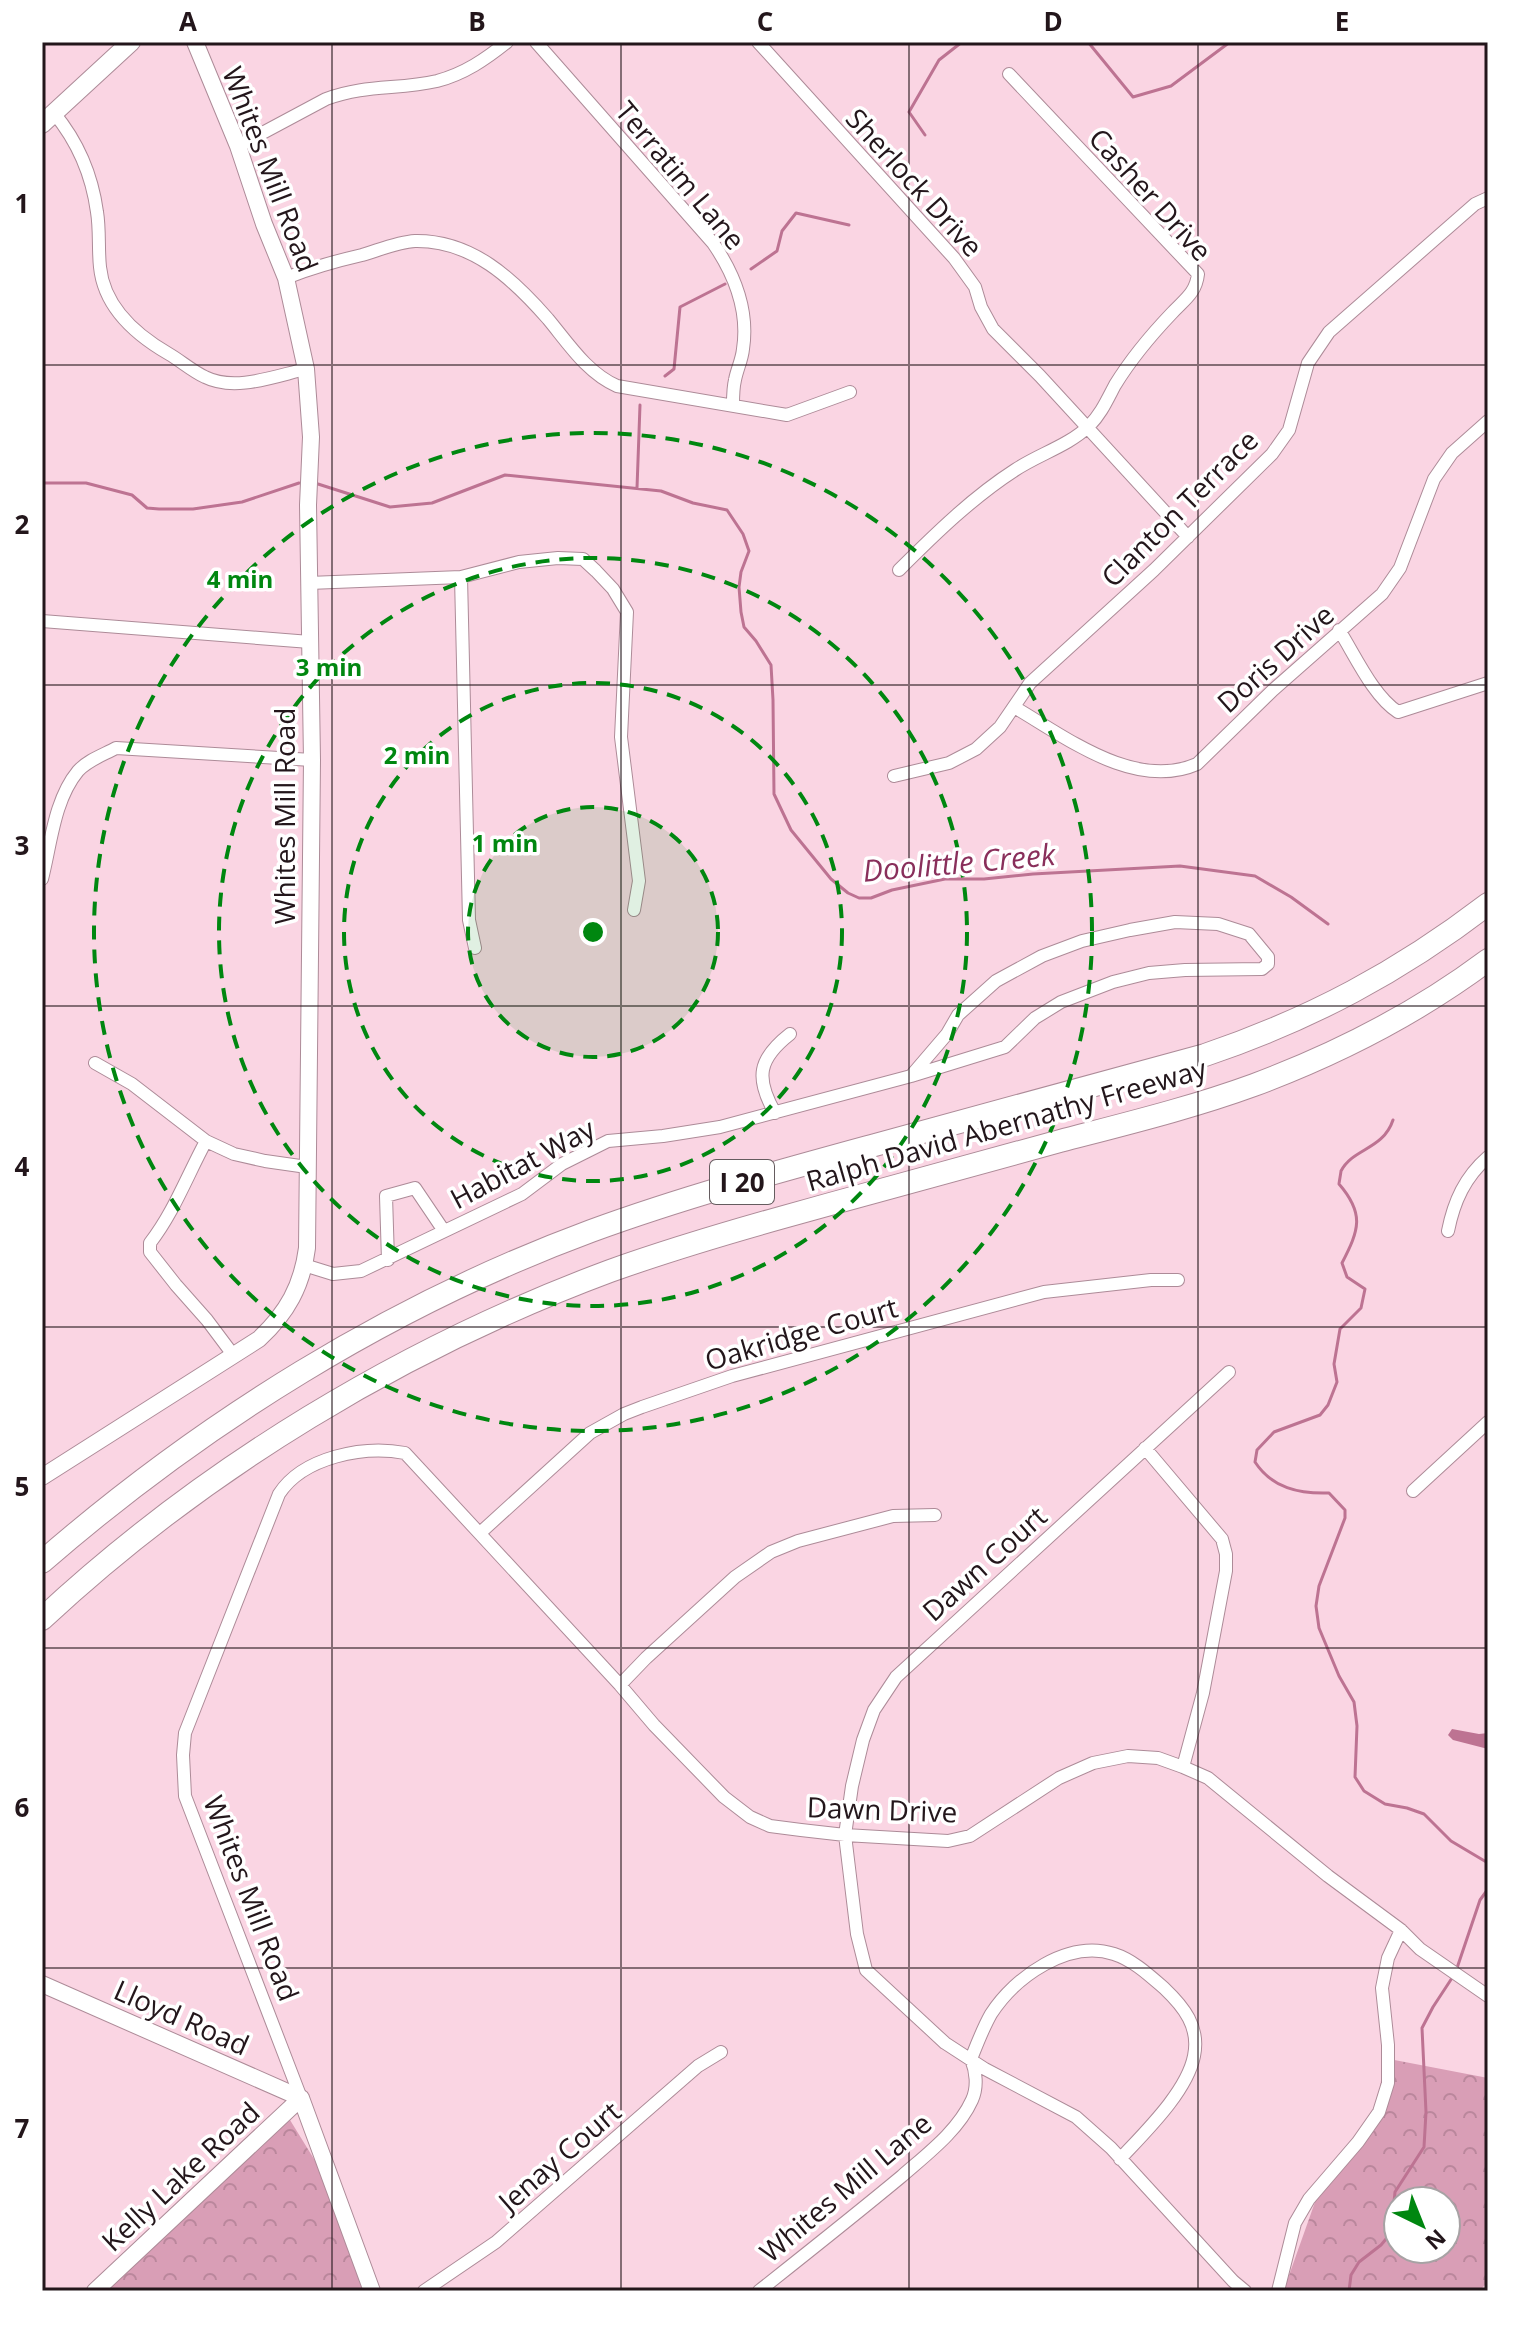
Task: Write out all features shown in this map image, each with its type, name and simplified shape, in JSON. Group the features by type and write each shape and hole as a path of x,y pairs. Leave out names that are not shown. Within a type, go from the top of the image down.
{"highway":[{"name":"Ralph David Abernathy Freeway","path":"42,1562 126,1492 221,1424 358,1340 479,1278 588,1232 715,1189 1247,1041 1361,989 1404,964 1488,904"},
{"name":"Ralph David Abernathy Freeway","path":"42,1619 148,1530 249,1457 361,1388 475,1329 555,1293 673,1249 1161,1114 1251,1086 1379,1029 1488,960"}],"main road":[{"path":"48,119 131,42"}],"street":[{"name":"Whites Mill Road","path":"42,1477 259,1339 282,1315 296,1293 307,1248 312,760 308,505 311,437 306,369 286,278 238,146 195,42"},
{"path":"238,146 341,94 371,87 417,85 450,77 478,64 507,42"},
{"name":"Terratim Lane","path":"536,42 726,261 738,290 744,320 743,351 735,381 733,405"},
{"name":"Sherlock Drive","path":"758,42 954,258 975,287 993,329 1188,537"},
{"name":"Casher Drive","path":"1009,74 1198,274 1191,295 1146,341 1114,387 1103,410 1088,428"},
{"path":"48,119 73,138 82,156 98,215 100,270 108,295 127,324 145,340 206,378 237,384 306,369"},
{"name":"Clanton Terrace","path":"894,776 949,763 976,749 1000,727 1030,683 1188,537 1272,454 1289,430 1308,363 1329,332 1475,204 1488,198"},
{"path":"286,278 311,268 414,241 451,247 480,258 506,275 585,363 603,380 617,386 787,415 850,392"},
{"name":"Doris Drive","path":"1014,707 1110,761 1140,771 1160,773 1183,770 1197,764 1273,690 1371,604 1392,581 1400,568 1434,479 1452,453 1488,421"},
{"path":"899,570 995,483 1088,428"},
{"path":"309,583 461,577 519,562 558,558 583,559 613,589 627,612 621,737 639,881 634,910"},
{"path":"461,577 469,920 475,948"},
{"path":"42,621 310,642"},
{"path":"1339,630 1388,706 1398,712 1488,683"},
{"path":"42,879 67,788 91,760 116,748 312,760"},
{"name":"Habitat Way","path":"304,1265 333,1274 347,1274 388,1260 522,1194 562,1164 608,1141 720,1127 911,1076 1005,1047 1035,1018 1061,1002 1113,982 1149,973 1262,969 1268,964 1268,957 1249,934 1218,924 1175,922 1082,941 1042,956 996,981 958,1015 947,1034 911,1076"},
{"path":"775,1113 762,1083 765,1060 774,1046 790,1034"},
{"path":"95,1063 132,1084 206,1141 234,1154 307,1167"},
{"path":"206,1141 174,1208 150,1243 150,1252 234,1356"},
{"path":"1448,1231 1458,1196 1468,1178 1488,1157"},
{"path":"388,1260 386,1196 415,1188 444,1231"},
{"name":"Oakridge Court","path":"480,1533 590,1433 642,1407 732,1376 1044,1292 1151,1280 1178,1280"},
{"name":"Dawn Court","path":"971,2059 945,2043 866,1970 857,1934 845,1835 852,1786 874,1710 896,1677 1229,1372"},
{"path":"1413,1491 1488,1422"},
{"path":"1145,1448 1222,1539 1226,1554 1226,1571 1203,1693 1183,1767"},
{"name":"Whites Mill Road","path":"372,2291 185,1796 183,1768 185,1733 283,1488 311,1468 338,1455 358,1450 380,1451"},
{"name":"Dawn Drive","path":"380,1451 405,1453 654,1725 724,1797 750,1817 770,1826 845,1835 948,1841 970,1836 1059,1778 1093,1763 1128,1756 1158,1758 1208,1778 1328,1876 1401,1930 1420,1949 1488,1996"},
{"path":"620,1685 735,1577 771,1552 798,1541 893,1516 935,1515"},
{"path":"1278,2291 1295,2223 1309,2199 1358,2142 1379,2112 1388,2083 1382,1988 1388,1958 1401,1930"},
{"name":"Whites Mill Lane","path":"759,2291 873,2200 960,2121 973,2098 976,2081 971,2059 991,2014 1009,1992 1044,1964 1072,1952 1099,1950 1116,1954 1138,1967 1174,1997 1187,2013 1194,2029 1195,2054 1190,2072 1169,2103 1120,2159"},
{"name":"Lloyd Road","path":"42,1984 301,2098"},
{"name":"Jenay Court","path":"424,2291 496,2242 698,2066 721,2052"},
{"path":"971,2059 1089,2127 1245,2291"},
{"name":"Kelly Lake Road","path":"95,2291 301,2098"}],"green space":[{"path":"1384,2058 1488,2078 1488,2282 1479,2291 1279,2291 1287,2281 1320,2188 1375,2125"},
{"path":"290,2120 346,2211 375,2291 91,2291"}],"shaded area":[{"path":"1452,1729 1488,1733 1488,1749 1453,1740 1448,1735"}],"waterway":[{"path":"925,135 909,112 939,60 962,42"},
{"path":"1088,42 1133,97 1171,86 1230,42"},
{"path":"751,269 777,251 782,231 796,213 849,225"},
{"path":"665,376 674,369 680,307 725,284"},
{"path":"637,488 640,405"},
{"name":"Doolittle Creek","path":"318,484 390,507 432,503 505,475 661,491 693,503 727,510 743,534 749,551 739,587 744,627 771,665 774,794 791,830 831,879 859,898 871,898 892,890 945,879 1180,866 1255,876 1328,924"},
{"name":"Doolittle Creek","path":"42,483 86,483 132,495 147,508 159,509 193,509 242,502 299,483"},
{"name":"Doolittle Creek","path":"1393,1120 1382,1137 1346,1163 1341,1171 1339,1184 1353,1204 1357,1222 1342,1263 1347,1277 1365,1289 1361,1308 1340,1329 1334,1364 1337,1382 1328,1405 1320,1415 1274,1432 1257,1450 1255,1462 1270,1478 1287,1488 1329,1493 1345,1510 1345,1518 1319,1586 1316,1606 1319,1628 1339,1676 1354,1702 1357,1726 1355,1777 1364,1791 1385,1804 1424,1814 1451,1841 1488,1863"},
{"path":"1456,1971 1480,1900 1488,1889"},
{"path":"1349,2291 1351,2275 1359,2262 1391,2233 1395,2192 1424,2147 1426,2112 1422,2028 1452,1978"}]}
